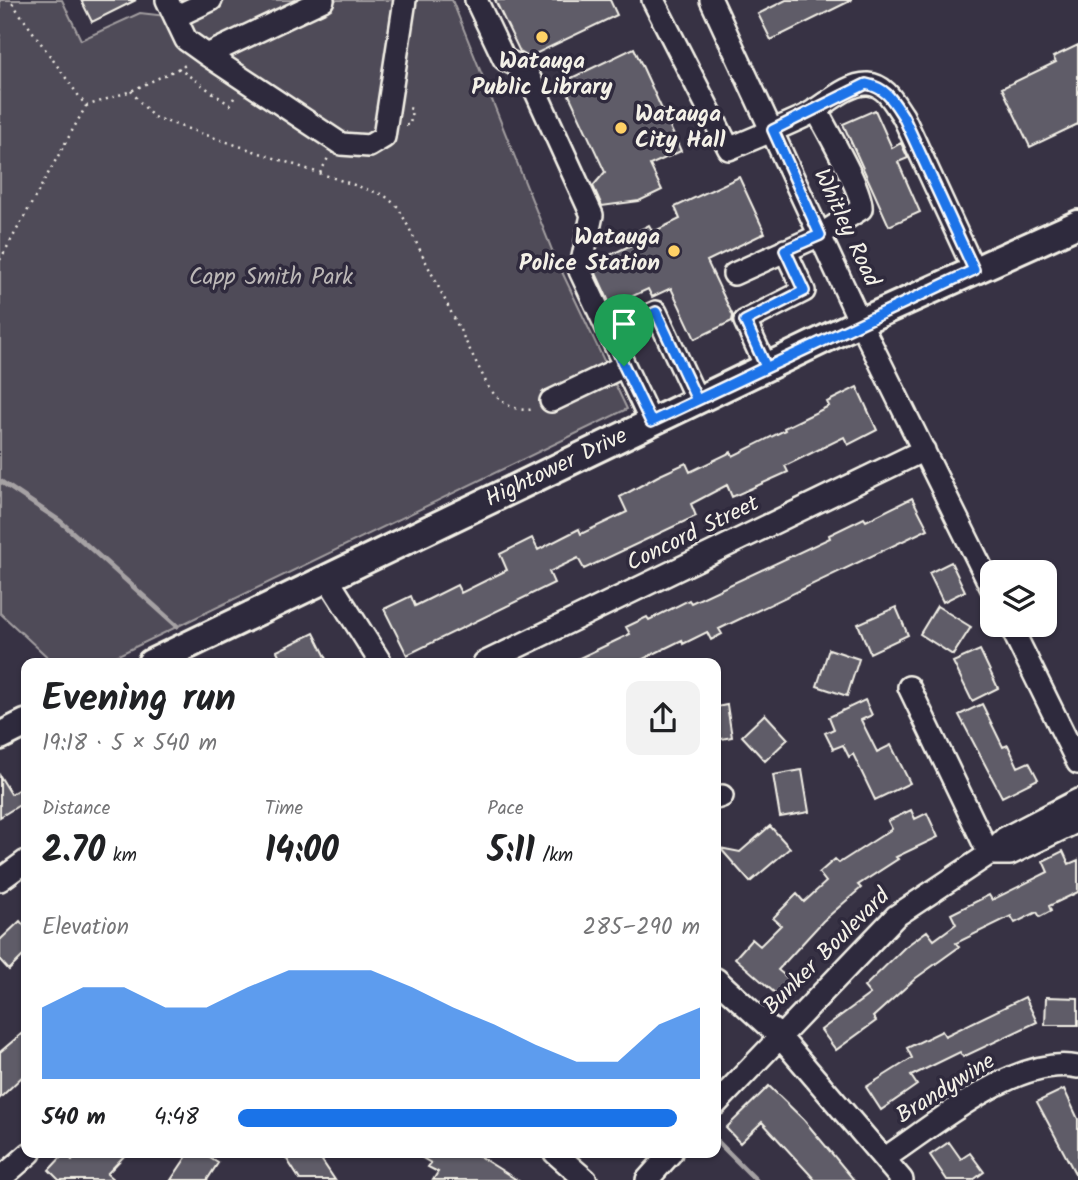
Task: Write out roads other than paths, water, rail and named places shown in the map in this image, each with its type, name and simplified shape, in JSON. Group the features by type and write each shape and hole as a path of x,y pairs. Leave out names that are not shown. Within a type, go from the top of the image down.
{"main road":[{"name":"Hightower Drive","path":"161,658 860,322 1078,224"},
{"path":"0,736 21,726"}],"street":[{"path":"211,0 172,8 186,40 341,144 369,146 384,136 405,0"},
{"path":"207,55 323,0"},
{"path":"475,0 504,59 526,70 592,215 580,271 651,422"},
{"path":"653,0 729,149 816,109 837,95 866,84 880,87 889,94 903,116 974,270"},
{"name":"Whitley Road","path":"710,0 773,130 860,322 980,565"},
{"path":"734,274 820,235 855,214 862,204 816,109"},
{"path":"766,367 745,321 804,291 785,250"},
{"path":"610,333 656,312 697,400"},
{"path":"551,401 624,366"},
{"name":"Concord Street","path":"494,658 923,450"},
{"path":"327,579 378,658"},
{"path":"1016,637 1078,763"},
{"path":"909,687 989,854"},
{"name":"Bunker Boulevard","path":"721,1099 896,916 989,854 1004,838 1078,800"},
{"name":"Bunker Boulevard","path":"989,854 1010,854 1078,821"},
{"path":"0,880 21,865"},
{"path":"721,984 780,1037 902,1180"},
{"name":"Brandywine","path":"885,1158 990,1088 1016,1076 1049,1067 1078,1067"},
{"path":"0,1179 24,1158"},
{"path":"561,1158 586,1180"},
{"path":"647,1180 667,1158"}],"waterway":[{"path":"0,481 60,521 177,626"},
{"path":"721,1145 756,1180"}],"place":[{"name":"Watauga Public Library","path":"542,37"},
{"name":"Watauga City Hall","path":"621,128"},
{"name":"Watauga Police Station","path":"674,251"}],"park label":[{"name":"Capp Smith Park","path":"271,278"}]}
